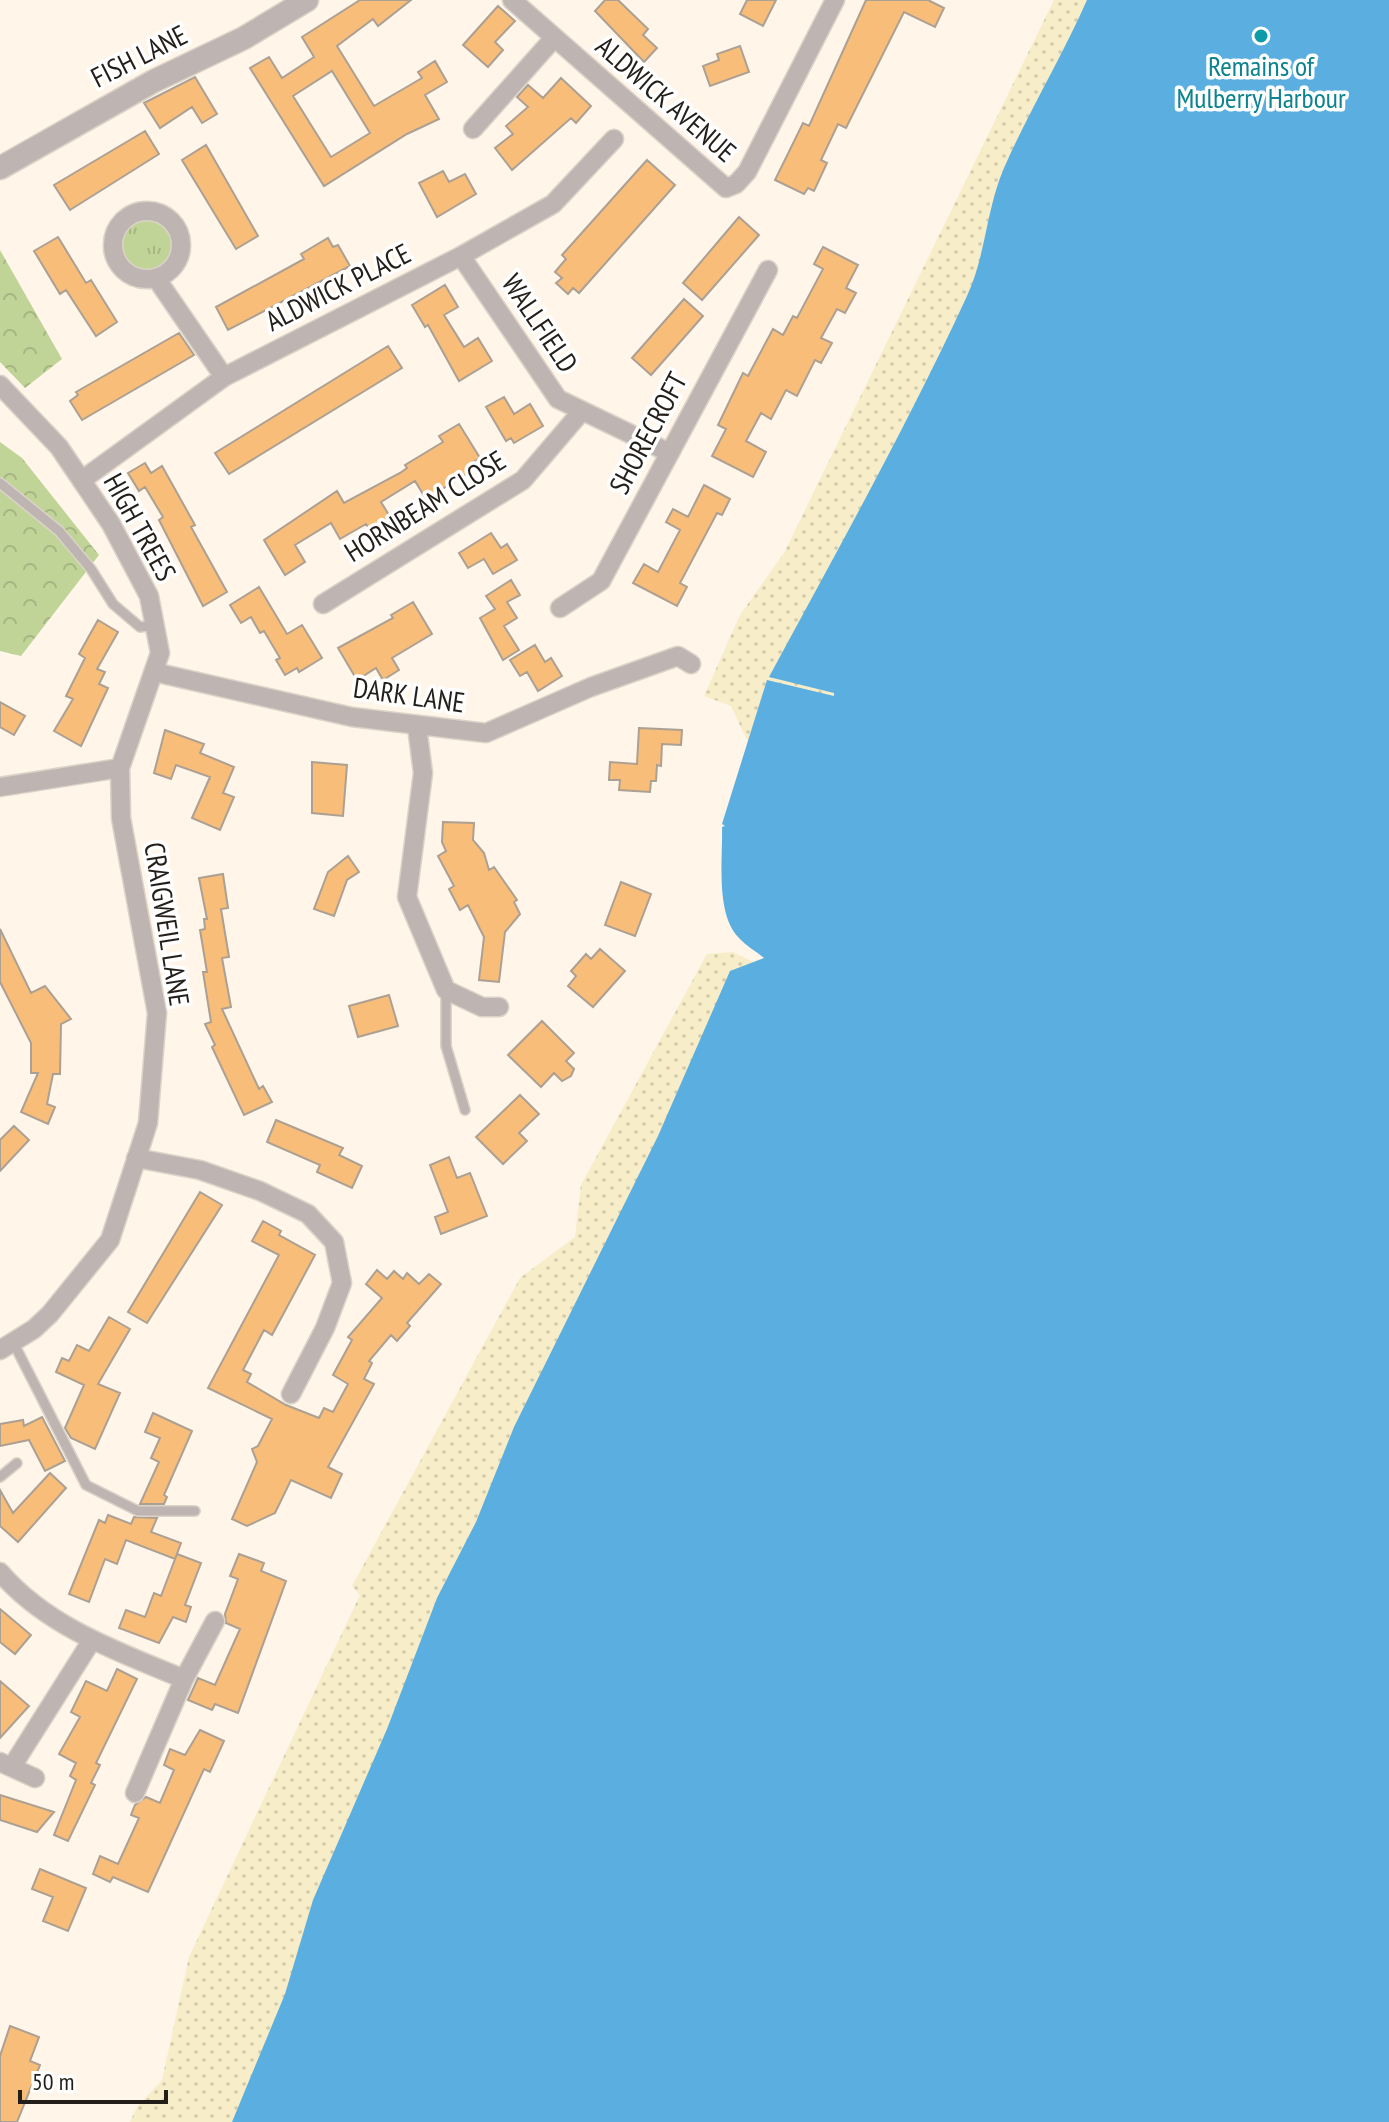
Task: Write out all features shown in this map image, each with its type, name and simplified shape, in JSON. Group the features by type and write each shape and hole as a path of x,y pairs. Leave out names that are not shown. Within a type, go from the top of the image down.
{"street":[{"name":"FISH LANE","path":"0,168 154,81 244,38 307,0"},
{"name":"ALDWICK AVENUE","path":"512,0 726,188 736,184 747,172 835,0"},
{"path":"473,129 554,38"},
{"name":"ALDWICK PLACE","path":"82,480 224,377 461,256 553,204 614,139"},
{"name":"WALLFIELD","path":"461,256 558,399 670,453"},
{"name":"SHORECROFT","path":"560,608 601,581 768,270"},
{"path":"156,278 224,377"},
{"name":"HIGH TREES","path":"0,385 59,447 111,524 149,596 160,653 120,768"},
{"name":"HORNBEAM CLOSE","path":"323,604 523,480 582,411"},
{"name":"DARK LANE","path":"154,672 352,717 486,733 591,687 678,656 691,664"},
{"path":"417,727 423,773 407,897 446,990 482,1007 499,1007"},
{"path":"0,787 120,768"},
{"name":"CRAIGWEIL LANE","path":"6,1346 50,1314 110,1240 148,1123 157,1013 121,818 120,768"},
{"path":"136,1158 200,1170 260,1191 308,1214 334,1242 342,1283 325,1328 291,1394"},
{"path":"0,1572 33,1604 92,1640 184,1679"},
{"path":"135,1793 184,1679 215,1621"},
{"path":"35,1778 7,1764 92,1640"}],"lane":[{"path":"0,483 59,531 91,569 113,604 140,627 155,625"},
{"path":"446,990 446,1046 465,1110"},
{"path":"6,1346 86,1485 138,1511 195,1511"},
{"path":"0,1477 17,1463"}],"green space":[{"path":"147,216 167,225 176,245 167,265 147,274 127,265 118,245 127,225"},
{"path":"0,250 62,359 25,388 0,362"},
{"path":"0,442 22,458 99,555 21,656 0,651"}],"sand":[{"path":"1054,0 1215,0 1192,41 806,997 666,1292 299,2122 130,2122 137,2107 162,2080 189,1957 360,1595 352,1586 520,1278 575,1237 581,1185 707,954 733,952 792,981 737,911 752,837 726,812 752,751 731,706 704,696 740,615 784,553"}],"water":[{"path":"1087,0 1389,0 1389,2122 232,2122 285,1994 313,1900 387,1729 437,1598 476,1522 514,1427 658,1136 730,971 764,958 731,928 723,901 721,869 722,827 725,826 722,824 767,680 834,696 834,693 769,677 944,345 973,280 1004,168"}],"building":[{"path":"360,0 411,0 378,26 373,19 337,46 374,106 422,78 418,72 435,61 447,82 425,95 439,119 407,134 324,186 250,68 269,57 282,78 314,57 302,37","holes":["332,71 370,133 331,157 293,96"]},
{"path":"605,0 618,0 648,29 643,35 657,48 644,62 595,11"},
{"path":"747,0 776,0 763,26 740,14"},
{"path":"866,0 928,0 944,8 935,27 904,12 846,128 838,124 821,160 827,163 814,191 808,188 804,194 775,180 803,123 809,126"},
{"path":"498,6 515,21 495,42 503,50 488,67 463,45"},
{"path":"740,46 749,72 710,86 703,66 719,60 717,54"},
{"path":"195,77 217,114 202,123 192,107 160,128 144,103"},
{"path":"561,78 591,106 576,123 571,118 512,170 495,148 513,134 506,126 528,107 517,97 528,85 543,98"},
{"path":"145,131 159,154 70,210 54,185"},
{"path":"206,145 258,236 236,249 182,160"},
{"path":"647,160 675,185 579,293 573,288 568,294 556,283 562,278 555,272 566,259 562,255"},
{"path":"443,171 449,182 465,174 476,194 437,217 419,183"},
{"path":"739,217 759,235 702,300 683,283"},
{"path":"58,237 86,283 91,280 117,322 96,336 66,290 60,294 34,251"},
{"path":"328,238 333,247 338,245 350,266 228,330 216,307 304,259 301,254"},
{"path":"823,247 858,265 846,288 856,293 845,313 837,309 821,338 832,343 821,363 815,360 797,396 786,390 771,419 761,413 746,441 766,452 753,477 712,456 726,429 718,425 743,373 748,376 773,329 783,335 793,316 797,318 823,269 814,264"},
{"path":"445,285 458,307 444,315 464,347 478,338 492,361 459,381 428,325 425,327 412,305"},
{"path":"684,299 703,316 651,375 632,358"},
{"path":"179,333 194,355 82,420 70,401 78,395 76,392"},
{"path":"388,346 402,368 229,474 215,453"},
{"path":"504,397 514,414 530,404 543,426 514,443 511,438 506,441 486,407"},
{"path":"459,424 480,458 470,464 473,470 426,499 415,481 381,502 392,520 372,533 366,524 340,539 331,523 295,545 305,562 285,575 264,540 337,491 344,503 400,473 407,468 405,465 443,442 439,436"},
{"path":"145,463 151,473 162,466 227,592 203,606 159,520 163,517 145,487 139,491 128,473"},
{"path":"704,485 730,499 722,515 717,513 680,583 687,587 677,606 633,583 644,564 658,572 680,530 666,522 673,509 688,517"},
{"path":"491,533 501,548 507,544 517,560 493,574 484,559 468,568 459,553"},
{"path":"511,580 520,595 507,602 517,618 504,626 519,650 503,660 480,618 495,609 486,596"},
{"path":"259,587 287,634 302,625 322,658 299,672 297,668 285,675 276,660 280,658 264,631 260,633 251,617 241,623 230,605"},
{"path":"413,602 432,634 392,658 399,670 383,680 376,668 357,680 338,648 393,618 391,615"},
{"path":"98,620 118,632 97,669 105,672 99,684 108,688 81,746 54,731 73,699 66,696 85,658 79,654"},
{"path":"535,645 545,662 551,658 562,676 538,691 527,672 520,676 510,660"},
{"path":"0,702 25,716 14,735 0,727"},
{"path":"639,728 682,730 681,745 662,744 661,766 657,765 656,781 651,781 650,792 619,790 620,780 609,780 610,762 637,764"},
{"path":"165,730 204,744 200,753 234,767 223,793 234,797 220,830 192,818 210,777 176,765 171,779 154,773"},
{"path":"312,762 347,765 343,816 312,813"},
{"path":"443,822 474,823 473,840 484,853 489,870 494,867 517,900 514,902 520,914 505,932 499,982 479,980 484,937 468,905 460,910 449,889 454,886 438,856 446,851 442,842"},
{"path":"348,856 359,872 347,880 334,916 314,909 328,872"},
{"path":"223,874 228,908 221,909 229,957 222,958 231,1007 222,1009 259,1089 263,1086 272,1102 244,1115 212,1047 215,1045 205,1024 211,1022 200,930 205,929 204,919 207,919 199,878"},
{"path":"621,882 651,894 635,936 605,925"},
{"path":"0,929 31,993 45,986 71,1019 61,1024 60,1074 53,1074 47,1104 55,1107 48,1124 21,1112 38,1073 31,1073 31,1043 0,982"},
{"path":"600,949 625,971 593,1007 568,986 576,976 571,971 586,954 591,959"},
{"path":"389,995 398,1026 358,1037 349,1006"},
{"path":"542,1021 574,1053 566,1061 574,1069 571,1076 562,1081 554,1073 541,1087 508,1055"},
{"path":"520,1095 539,1114 519,1133 527,1141 503,1164 476,1137"},
{"path":"276,1120 343,1148 339,1155 362,1166 352,1188 317,1172 320,1165 267,1142"},
{"path":"14,1126 29,1140 0,1171 0,1140"},
{"path":"449,1157 457,1178 470,1173 487,1216 441,1234 435,1217 448,1212 430,1165"},
{"path":"200,1192 222,1205 147,1323 128,1312"},
{"path":"263,1221 281,1231 279,1235 315,1255 272,1335 264,1330 243,1370 251,1374 247,1382 286,1405 319,1418 324,1408 333,1412 348,1384 333,1375 352,1340 348,1337 382,1298 366,1284 377,1270 387,1279 394,1271 403,1279 407,1273 419,1284 429,1274 441,1284 407,1323 410,1326 397,1341 391,1335 369,1361 372,1363 364,1379 374,1384 328,1467 342,1474 331,1498 291,1480 275,1513 247,1526 232,1519 257,1462 252,1449 258,1446 272,1419 208,1388 279,1255 252,1241"},
{"path":"109,1317 130,1329 98,1384 120,1393 95,1449 71,1438 65,1428 84,1385 56,1372 62,1358 69,1361 77,1345 89,1351"},
{"path":"153,1413 192,1431 164,1495 167,1497 164,1504 140,1504 159,1462 151,1458 160,1438 145,1432"},
{"path":"42,1417 65,1461 45,1471 29,1440 0,1446 0,1424 23,1420 24,1426"},
{"path":"50,1473 66,1488 18,1542 0,1526 0,1490 13,1513"},
{"path":"108,1515 131,1524 134,1517 157,1518 151,1532 181,1543 175,1559 126,1540 117,1564 105,1559 89,1602 69,1594 99,1520 105,1523"},
{"path":"177,1554 201,1563 185,1605 191,1607 186,1622 173,1617 159,1643 119,1628 126,1610 145,1617 154,1593 161,1596"},
{"path":"239,1554 264,1563 261,1571 286,1581 238,1713 215,1704 212,1710 188,1700 198,1678 215,1685 240,1629 226,1623 225,1614 238,1579 230,1576"},
{"path":"0,1609 31,1635 15,1654 0,1642"},
{"path":"117,1669 137,1679 96,1763 100,1765 91,1783 95,1785 68,1841 54,1835 76,1780 70,1776 76,1763 59,1754 80,1717 71,1712 86,1681 107,1691"},
{"path":"0,1681 29,1706 0,1738"},
{"path":"200,1730 224,1741 210,1772 204,1769 148,1892 113,1877 110,1882 93,1874 100,1856 118,1864 139,1818 131,1815 135,1805 146,1797 160,1803 174,1770 164,1765 170,1749 185,1755"},
{"path":"0,1795 54,1812 37,1832 0,1820"},
{"path":"40,1869 86,1888 68,1931 43,1921 53,1897 32,1889"},
{"path":"10,2026 39,2037 30,2061 40,2065 17,2122 0,2122 0,2056"}],"place":[{"name":"Remains of Mulberry Harbour","path":"1261,36"}]}
